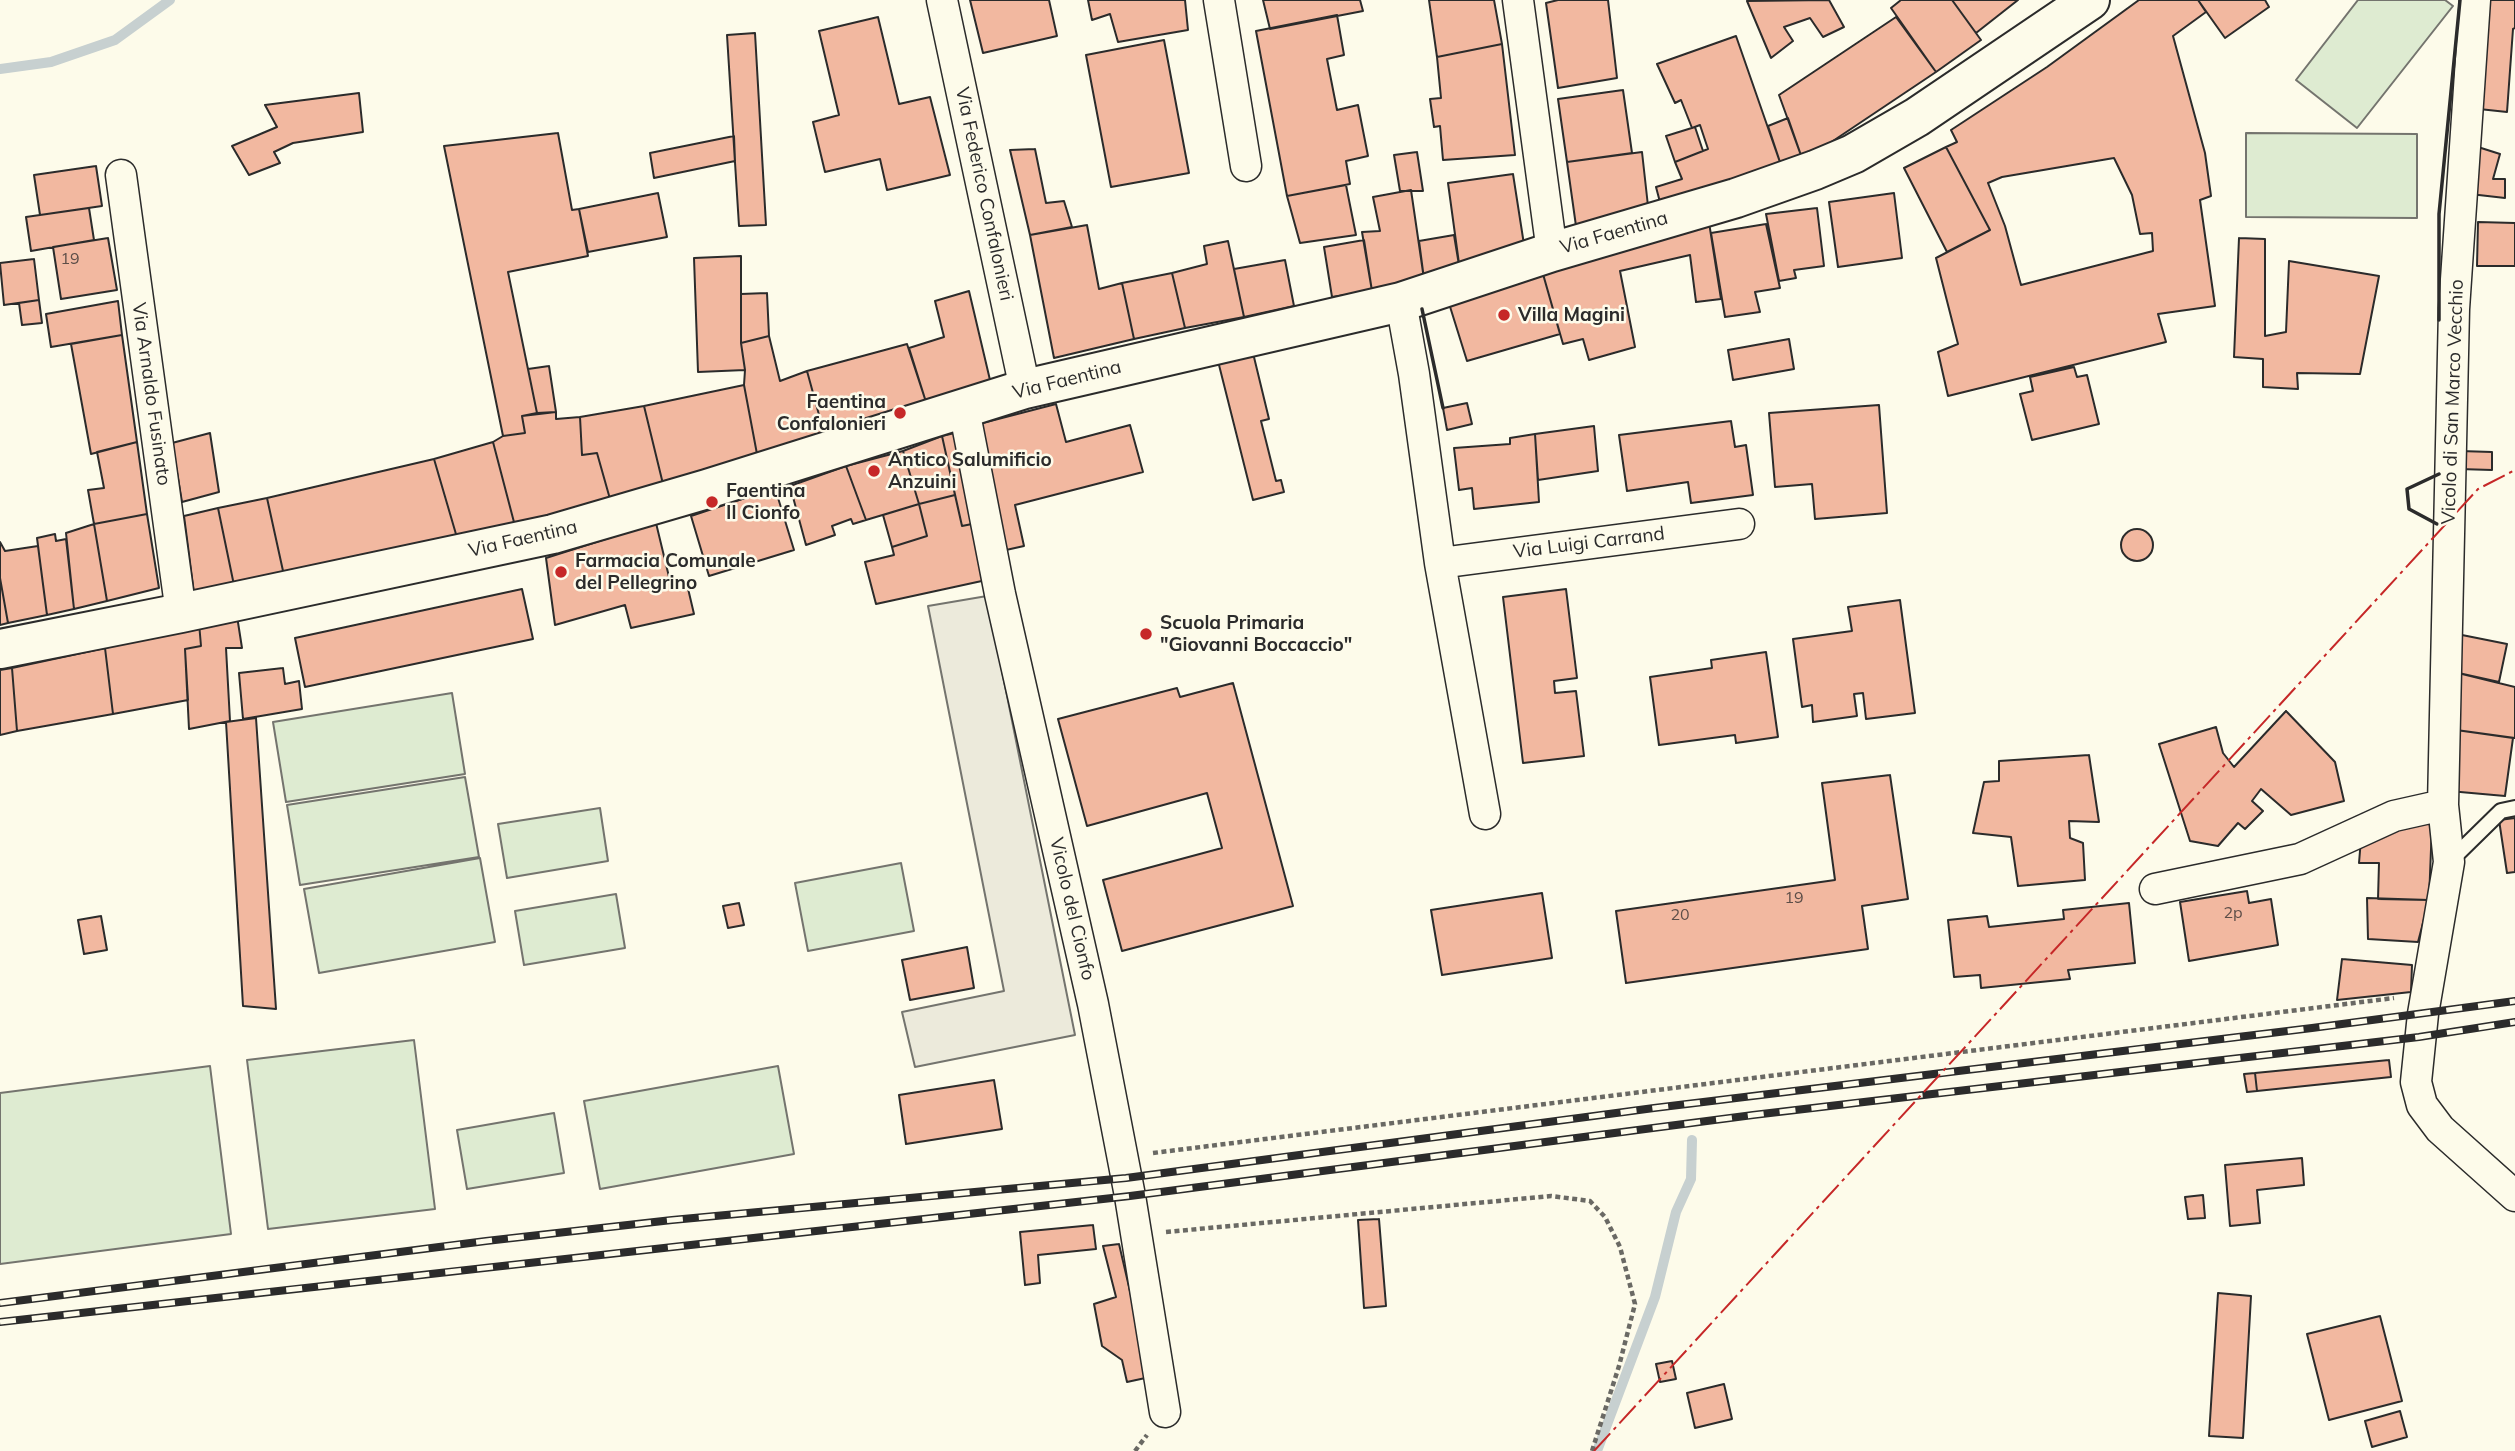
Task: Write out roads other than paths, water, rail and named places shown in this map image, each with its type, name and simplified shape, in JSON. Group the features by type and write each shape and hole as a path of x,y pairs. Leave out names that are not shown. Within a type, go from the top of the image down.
{"street":[{"name":"Via Federico Confalonieri","path":"942,0 1025,389"},
{"path":"1219,0 1246,166"},
{"path":"1518,0 1552,252"},
{"name":"Vicolo di San Marco Vecchio","path":"2475,0 2454,309 2443,805 2448,862 2419,1037 2416,1082 2422,1105 2440,1129 2515,1196"},
{"name":"Via Faentina","path":"0,649 553,534 734,481 1025,389 1401,302 1552,252 1736,198 1853,154 1917,117 2070,6"},
{"name":"Via Arnaldo Fusinato","path":"121,175 181,613"},
{"path":"1401,302 1414,374 1440,563 1485,814"},
{"name":"Vicolo del Cionfo","path":"964,409 1000,594 1093,1004 1165,1412"},
{"name":"Via Luigi Carrand","path":"1440,563 1739,524"},
{"path":"2155,889 2300,859 2394,816 2443,805"}],"lane":[{"path":"2448,862 2501,811 2515,808"}],"waterway":[{"path":"0,69 51,62 115,40 170,0"},
{"path":"1597,1451 1655,1297 1676,1212 1691,1179 1692,1140"}],"railway":[{"path":"0,1303 672,1220 1126,1178 1654,1108 2515,1001"},
{"path":"0,1322 1130,1196 1753,1115 2419,1037 2515,1022"}],"place":[{"name":"Villa Magini","path":"1504,315"},
{"name":"Faentina Confalonieri","path":"900,413"},
{"name":"Antico Salumificio Anzuini","path":"874,471"},
{"name":"Faentina Il Cionfo","path":"712,502"},
{"name":"Farmacia Comunale del Pellegrino","path":"561,572"},
{"name":"Scuola Primaria \"Giovanni Boccaccio\"","path":"1146,634"}]}
